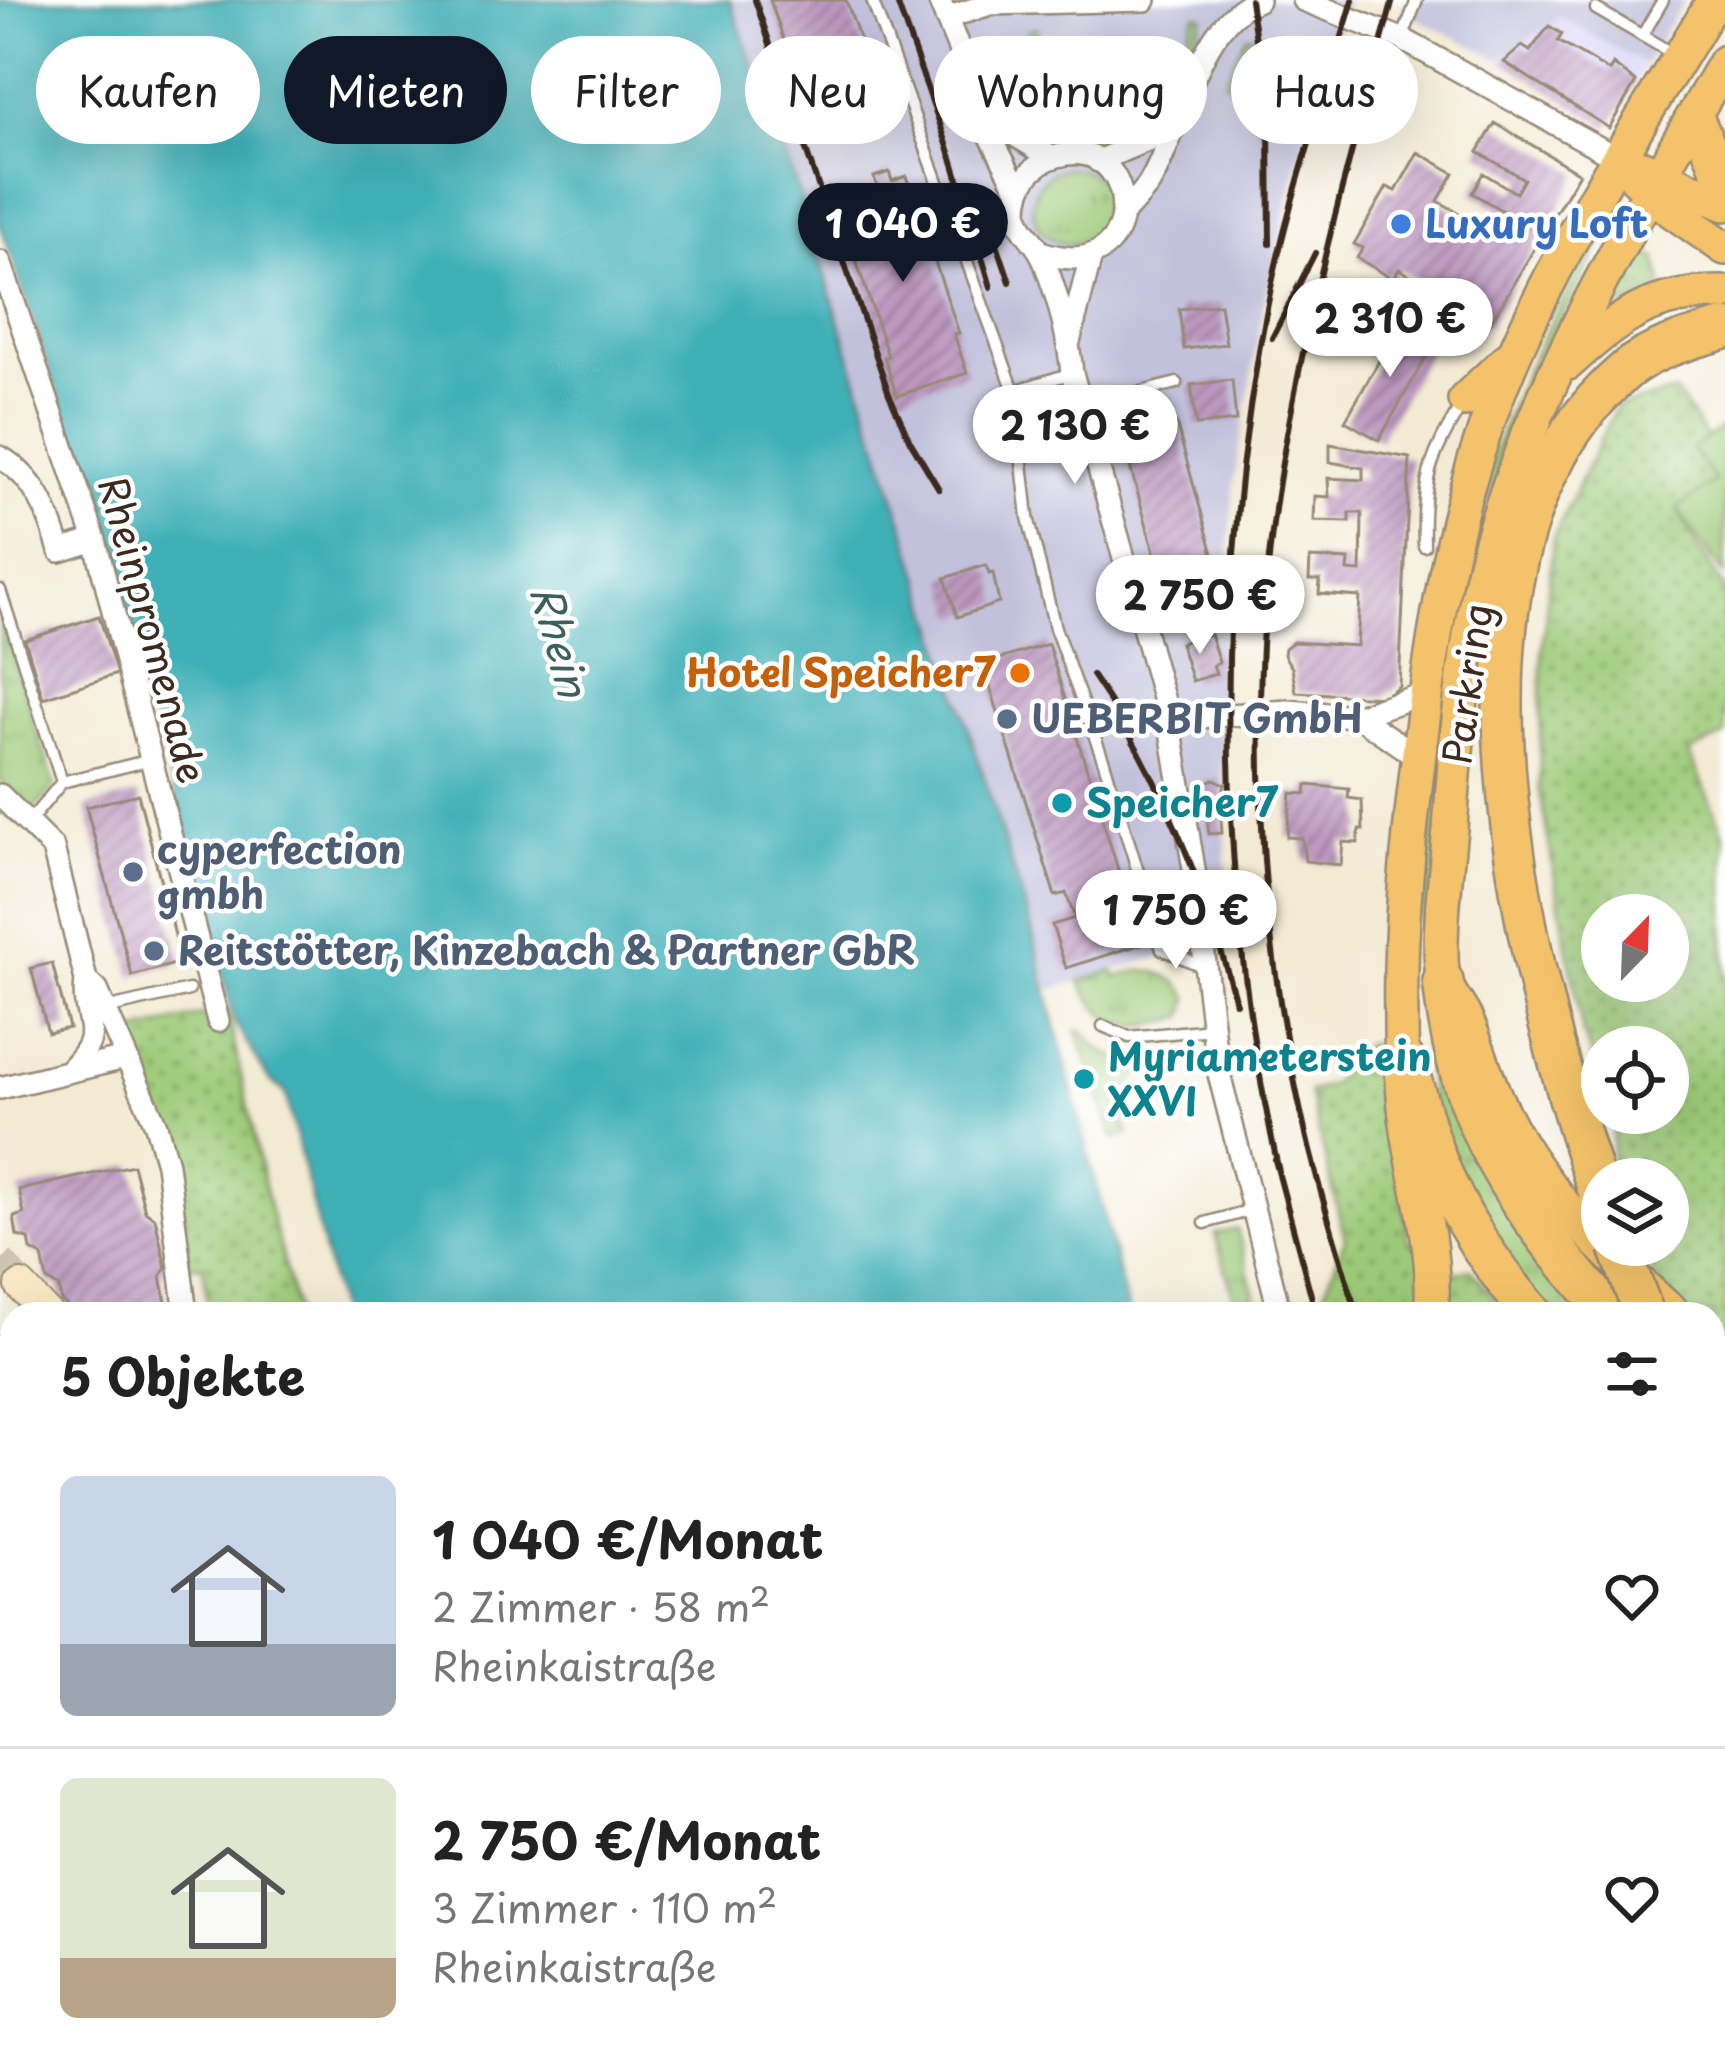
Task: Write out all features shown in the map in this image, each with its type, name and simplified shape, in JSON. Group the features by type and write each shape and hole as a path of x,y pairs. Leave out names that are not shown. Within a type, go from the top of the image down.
{"highway":[{"path":"1589,1158 1538,987 1517,887 1504,754 1510,601 1533,508 1548,469 1582,414 1628,368 1676,344 1725,329"},
{"name":"Parkring","path":"1455,1016 1465,1095 1501,1172 1560,1256 1600,1302"},
{"path":"1403,1041 1434,1156 1454,1202 1494,1270 1522,1302"},
{"path":"1626,1266 1639,1302"}],"main road":[{"name":"Parkring","path":"1432,1302 1429,1223 1405,1108 1403,919 1439,605 1467,479 1517,351 1563,255 1714,0"},
{"name":"Parkring","path":"1455,1016 1449,832 1474,616 1494,529 1554,376 1725,62"},
{"path":"1695,114 1725,186"},
{"path":"1618,159 1657,184 1725,248"},
{"path":"1657,184 1725,203"},
{"path":"1554,376 1631,312 1677,296 1725,293"},
{"path":"1465,400 1517,351"},
{"path":"1424,546 1439,605"},
{"path":"1455,1016 1539,1173 1614,1260 1660,1302"},
{"path":"21,1286 36,1302"}],"street":[{"path":"942,9 1000,2 1145,0"},
{"path":"1207,57 1225,21 1256,0"},
{"path":"1303,0 1333,6 1396,36"},
{"path":"1418,48 1618,159"},
{"path":"995,144 1019,191"},
{"path":"1029,144 1051,157"},
{"path":"1098,161 1138,144"},
{"path":"1124,213 1148,185 1165,144"},
{"path":"1075,153 1098,161 1114,174 1123,193 1119,231 1091,256 1065,260 1041,251 1025,235 1017,214 1019,191 1031,170 1051,157 1075,153"},
{"path":"1041,251 1169,719 1226,1110 1277,1302"},
{"path":"1069,343 1091,256"},
{"name":"Rheinpromenade","path":"0,262 95,540 218,1021"},
{"path":"0,457 20,470 41,498 60,551 95,540"},
{"path":"1169,719 1249,711 1357,716 1426,693"},
{"path":"1357,716 1418,757"},
{"path":"0,795 53,848 86,980 92,1035 83,1056 68,1071"},
{"path":"86,980 97,990 142,1088 167,1164 184,1302"},
{"path":"0,1088 125,1058"}],"lane":[{"path":"872,0 1014,391 1028,517 1055,628 1104,762 1162,949 1204,967"},
{"path":"1403,36 1417,0"},
{"path":"1642,36 1663,0"},
{"path":"1597,9 1680,58"},
{"path":"1014,391 1072,374"},
{"path":"1082,407 1177,383"},
{"path":"1424,546 1422,497 1434,450 1465,400"},
{"path":"0,590 62,782"},
{"path":"28,823 62,782 150,760"},
{"path":"105,1009 189,990"},
{"path":"1103,1026 1129,1037 1212,1029"},
{"path":"1205,1223 1251,1210"}],"shaded area":[{"path":"730,0 1348,0 1337,36 1231,36 1231,144 1303,144 1263,308 1234,481 1220,681 1228,903 1163,956 1050,990 781,144 910,144 910,36 745,36 745,42"},
{"path":"1407,0 1684,0 1645,64 1559,17 1500,59 1403,12"},
{"path":"1558,16 1645,64 1609,128 1500,59"}],"green space":[{"path":"1196,14 1203,16 1195,36 1187,36"},
{"path":"1071,168 1098,179 1109,206 1098,233 1071,244 1044,233 1033,206 1044,179"},
{"path":"1602,230 1607,233 1534,373 1482,518 1436,1014 1419,1015 1427,843 1464,565 1491,462 1513,402"},
{"path":"1636,246 1656,258 1663,288 1598,319"},
{"path":"1675,392 1707,438 1693,450 1715,481 1677,510 1725,591 1725,735 1689,753 1725,835 1725,1302 1671,1302 1650,1266 1689,1266 1689,1158 1612,1158 1613,1134 1689,1134 1689,1026 1582,1026 1539,789 1542,654 1553,538 1616,407"},
{"path":"1725,425 1725,575 1677,509 1715,481 1692,449"},
{"path":"0,617 55,786 32,812 0,781"},
{"path":"1143,970 1164,974 1180,985 1189,998 1185,1016 1151,1025 1124,1025 1101,1011 1080,981 1114,971 1116,977"},
{"path":"227,1009 294,1302 208,1302 203,1266 189,1267 163,1120 126,1034"},
{"path":"1083,1030 1100,1048 1120,1058 1166,1057 1170,1061 1140,1071 1131,1086 1116,1093 1129,1135 1114,1139 1077,1031"},
{"path":"1439,1041 1589,1302 1533,1302 1515,1281 1434,1124 1424,1042"},
{"path":"1366,1044 1389,1046 1408,1239 1446,1276 1470,1269 1497,1302 1326,1302 1325,1290 1345,1239 1309,1092 1330,1085 1341,1074 1340,1064"},
{"path":"1237,1229 1257,1302 1235,1302 1215,1234"}],"water":[{"name":"Rhein","path":"0,0 730,0 745,42 745,144 781,144 798,191 1030,923 1126,1302 336,1302 285,1092 269,1080 235,1023 106,535 0,224"}],"building":[{"path":"770,0 846,0 858,36 782,36"},
{"path":"1549,26 1562,34 1558,41 1609,71 1613,64 1636,82 1609,128 1504,62 1522,46 1530,51"},
{"path":"1495,123 1579,173 1488,327 1399,269 1393,279 1357,258 1363,248 1354,244 1387,187 1396,191 1418,152 1454,173 1438,201 1489,230 1492,225 1500,229 1508,214 1472,193 1483,173 1516,193 1524,179 1478,152"},
{"path":"889,172 892,181 906,176 959,333 954,334 967,373 897,396 836,200 877,187 874,177"},
{"path":"1220,304 1226,344 1184,349 1179,309"},
{"path":"1402,320 1436,339 1379,440 1345,421"},
{"path":"1232,380 1236,421 1196,425 1191,385"},
{"path":"1176,423 1223,589 1169,604 1122,438"},
{"path":"1330,444 1410,458 1399,686 1383,697 1296,692 1284,655 1293,642 1357,646 1360,597 1319,594 1320,580 1309,580 1310,558 1349,560 1348,571 1361,572 1362,513 1350,513 1350,522 1314,521 1315,496 1329,497 1328,478 1363,480 1363,468 1330,462"},
{"path":"986,565 989,574 993,573 999,603 957,617 945,578"},
{"path":"99,616 117,674 43,698 25,640"},
{"path":"1210,634 1219,662 1213,665 1216,674 1192,681 1180,643"},
{"name":"Speicher7","path":"1048,644 1120,876 1106,880 1114,905 1136,898 1151,941 1066,968 1052,925 1075,918 1066,893 1055,896 983,664"},
{"path":"1214,779 1225,784 1220,803 1222,833 1209,834 1203,789 1204,783"},
{"path":"1307,785 1349,789 1348,798 1362,800 1363,830 1359,830 1358,843 1343,842 1341,865 1305,861 1302,838 1287,837 1291,793 1306,794"},
{"path":"138,794 182,962 132,976 86,807"},
{"path":"52,963 69,1028 48,1033 31,968"},
{"path":"133,1165 145,1211 155,1218 166,1268 161,1276 166,1302 62,1302 59,1288 47,1280 42,1256 31,1250 29,1239 17,1236 14,1217 24,1214 19,1190"}],"tunnel":[{"path":"0,1261 21,1286"}],"railway":[{"path":"755,0 889,394 939,489"},
{"path":"896,0 991,287"},
{"path":"1250,0 1269,126 1270,244"},
{"path":"1279,1172 1242,953 1228,731 1230,619 1251,397 1271,288 1298,179 1353,0"},
{"path":"1353,1302 1311,1156 1284,1026 1265,867 1260,707 1270,547 1303,350 1393,0"},
{"path":"981,197 1010,282"},
{"path":"1272,338 1315,253"},
{"path":"1092,675 1160,792 1210,917 1236,1003"},
{"path":"1275,1160 1313,1302"}],"place":[{"name":"Luxury Loft","path":"1401,224"},
{"name":"Hotel Speicher7","path":"1020,673"},
{"name":"UEBERBIT GmbH","path":"1007,719"},
{"name":"Speicher7","path":"1062,803"},
{"name":"cyperfection gmbh","path":"133,872"},
{"name":"Reitstötter, Kinzebach & Partner GbR","path":"154,951"},
{"name":"Myriameterstein XXVI","path":"1084,1079"}]}
